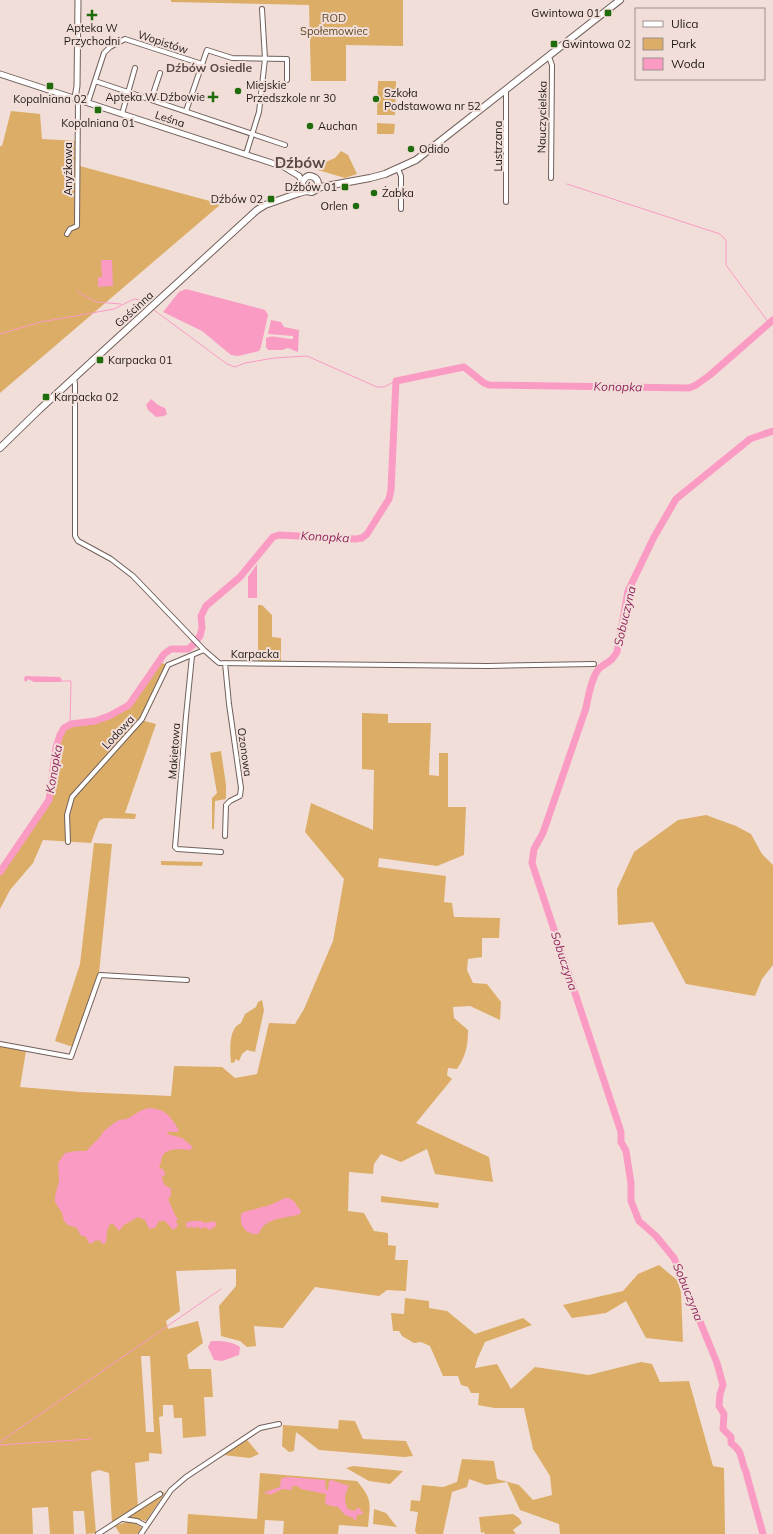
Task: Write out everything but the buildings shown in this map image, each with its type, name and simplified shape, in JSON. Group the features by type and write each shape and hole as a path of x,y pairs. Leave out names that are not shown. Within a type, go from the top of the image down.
{"main road":[{"path":"318,185 314,177 307,177 303,186 312,192 318,185 370,178 398,169 416,160 620,0"},
{"name":"Gościnna","path":"0,448 250,215 265,205 288,196 303,186"}],"street":[{"path":"76,99 78,0"},
{"path":"246,154 259,112 265,59 262,9"},
{"name":"Wopistów","path":"88,102 104,53 125,39 202,64"},
{"path":"186,111 207,50 232,58 287,59 287,80"},
{"name":"Nauczycielska","path":"549,57 552,65 551,178"},
{"path":"122,114 135,68"},
{"path":"151,100 160,72"},
{"name":"Leśna","path":"0,74 246,154 301,173 307,177"},
{"path":"94,81 285,145"},
{"name":"Lustrzana","path":"506,90 506,202"},
{"name":"Anyżkowa","path":"67,234 70,229 77,226 76,99"},
{"name":"Leśna","path":"288,169 300,176 303,186"},
{"path":"398,169 400,176 401,209"},
{"name":"Karpacka","path":"74,378 75,536 78,541 111,559 133,576 218,663 488,666 594,664"},
{"name":"Lodowa","path":"68,842 67,814 72,797 142,719 168,665 204,650"},
{"name":"Makietowa","path":"192,656 175,847 177,849 222,852"},
{"name":"Ozonowa","path":"225,663 229,704 241,788 240,796 230,801 226,805 225,836"},
{"path":"0,1044 71,1057 100,975 187,980"},
{"path":"140,1534 171,1490 186,1477 260,1428 279,1424"},
{"path":"98,1534 160,1494"},
{"path":"123,1519 137,1521 146,1526"}],"green space":[{"name":"ROD Społemowiec","path":"171,0 403,0 403,46 346,45 346,81 311,81 309,5 171,2"},
{"path":"378,81 396,81 395,115 377,115"},
{"path":"11,111 40,114 42,139 76,141 76,165 221,204 0,393 0,146 2,146"},
{"path":"377,123 395,124 394,134 377,134"},
{"path":"341,151 348,155 357,174 345,178 318,170 321,164 335,158"},
{"path":"258,605 262,605 272,615 272,637 281,638 281,661 258,661"},
{"path":"160,662 167,665 141,720 156,724 125,813 136,814 135,819 104,818 99,821 91,843 43,840 33,863 10,890 0,909 0,875 51,801 58,746 63,732 68,727 101,721 123,712 132,702"},
{"path":"362,713 388,714 388,723 431,723 429,775 439,776 439,753 448,753 448,807 466,807 464,855 437,866 379,858 378,867 446,876 444,902 452,903 454,917 500,918 499,938 482,938 482,957 468,959 467,970 473,983 487,984 501,1002 500,1020 470,1006 453,1007 454,1018 468,1030 467,1046 457,1069 448,1068 447,1075 452,1079 416,1123 489,1157 493,1182 435,1174 427,1149 401,1162 381,1154 374,1164 373,1174 349,1172 348,1211 364,1213 374,1231 388,1233 388,1245 396,1246 395,1260 408,1260 406,1291 387,1290 379,1296 315,1287 283,1328 254,1326 256,1346 247,1347 240,1341 221,1336 219,1306 236,1286 236,1269 176,1271 180,1311 166,1321 168,1329 198,1321 203,1343 187,1355 189,1369 211,1369 213,1397 204,1397 206,1436 183,1438 182,1418 174,1418 173,1405 163,1405 163,1416 159,1417 162,1454 149,1453 149,1461 135,1463 138,1507 112,1523 109,1473 99,1470 92,1472 91,1474 96,1533 86,1534 84,1511 73,1511 74,1534 50,1534 48,1507 32,1508 33,1534 0,1534 0,1046 26,1051 20,1087 80,1092 171,1096 174,1066 222,1067 235,1078 257,1074 269,1023 295,1024 304,1009 333,941 344,879 305,832 311,803 373,830 374,770 362,769","holes":["141,1356 150,1356 154,1432 146,1432"]},
{"path":"221,751 226,785 226,799 215,801 214,829 212,829 212,798 217,793 210,753"},
{"path":"706,815 736,826 751,834 762,854 773,865 773,965 762,979 755,996 686,984 653,922 618,925 617,889 634,852 678,820"},
{"path":"94,843 112,844 99,973 73,1047 55,1041 80,964"},
{"path":"161,861 203,862 202,866 161,865"},
{"path":"262,1000 264,1010 255,1052 247,1050 242,1054 239,1061 235,1059 235,1062 231,1063 231,1041 234,1030 241,1023 245,1014 256,1007 258,1002"},
{"path":"381,1196 439,1203 438,1208 381,1202"},
{"path":"659,1265 677,1280 681,1292 683,1342 646,1338 626,1301 606,1313 572,1318 563,1305 623,1291 638,1274"},
{"path":"405,1298 429,1301 429,1308 447,1311 475,1334 523,1318 532,1325 485,1342 477,1360 475,1368 497,1364 511,1389 535,1367 589,1375 641,1362 652,1364 660,1382 689,1381 713,1466 724,1468 725,1534 560,1534 559,1524 520,1510 507,1482 486,1485 469,1479 467,1487 452,1492 443,1534 417,1534 415,1531 418,1512 410,1511 411,1500 420,1501 422,1485 443,1487 457,1482 462,1459 494,1461 497,1479 519,1485 533,1500 552,1495 550,1476 533,1449 524,1408 494,1408 478,1405 479,1393 471,1393 468,1387 461,1385 458,1376 443,1376 430,1346 421,1342 414,1343 402,1336 399,1331 393,1331 391,1313 404,1314"},
{"path":"339,1420 355,1421 363,1439 406,1441 413,1456 404,1457 319,1450 296,1432 294,1451 289,1452 282,1446 283,1425 338,1429"},
{"path":"247,1440 259,1454 250,1458 223,1455"},
{"path":"353,1466 403,1471 390,1484 369,1481 346,1468"},
{"path":"260,1473 357,1481 366,1493 369,1502 368,1527 339,1525 338,1534 283,1534 284,1521 265,1520 264,1534 187,1534 188,1514 257,1519"},
{"path":"163,1492 165,1493 146,1521 129,1517 160,1496"},
{"path":"374,1509 386,1513 397,1527 373,1524"},
{"path":"513,1514 519,1518 522,1523 513,1530 516,1534 481,1533 479,1517"},
{"path":"126,1522 134,1522 142,1528 137,1534 120,1534 115,1526"}],"water":[{"path":"101,260 112,260 113,286 98,287 98,277 102,277"},
{"path":"186,289 265,310 268,315 259,351 238,356 231,355 202,331 163,312 179,292"},
{"path":"271,320 281,322 284,327 299,330 298,352 288,348 282,350 268,350 266,347 266,338 276,337 293,339 293,336 268,334"},
{"path":"151,399 158,405 165,408 167,414 156,417 148,410 146,405"},
{"path":"257,564 257,598 248,598 248,577"},
{"path":"25,676 60,677 62,680 61,682 34,682 28,679 26,682 24,680"},
{"path":"149,1108 160,1110 167,1114 179,1130 177,1132 168,1132 167,1134 182,1138 193,1147 190,1150 176,1149 167,1152 164,1154 159,1165 160,1168 164,1170 165,1175 162,1177 164,1183 167,1187 171,1188 171,1195 168,1199 178,1219 176,1221 178,1226 173,1230 165,1221 159,1221 155,1228 149,1229 145,1220 138,1217 124,1225 119,1231 113,1224 110,1224 107,1231 106,1243 103,1244 99,1240 91,1244 86,1237 80,1235 77,1228 68,1225 64,1221 62,1213 55,1202 59,1181 58,1163 65,1153 86,1151 104,1131 114,1123 119,1120 127,1119 142,1110"},
{"path":"285,1198 289,1198 295,1202 301,1211 300,1214 270,1222 263,1226 258,1234 250,1233 244,1229 241,1222 241,1214 270,1205"},
{"path":"191,1221 202,1221 204,1223 215,1221 216,1225 209,1230 206,1227 200,1229 198,1226 196,1227 197,1228 189,1227 187,1229 186,1223"},
{"path":"211,1341 226,1342 237,1345 240,1347 239,1355 222,1361 214,1360 208,1347"},
{"path":"287,1477 325,1480 326,1490 328,1490 329,1481 331,1480 349,1486 345,1497 347,1508 352,1511 356,1510 358,1507 363,1513 362,1515 360,1514 356,1516 357,1519 355,1520 345,1515 338,1507 327,1505 325,1503 326,1494 301,1489 297,1486 292,1486 292,1490 282,1489 270,1495 268,1493 265,1494 265,1492 280,1487 281,1479"}],"waterway":[{"path":"567,184 720,234 726,240 726,265 769,323"},
{"path":"77,291 97,302 121,304"},
{"path":"0,334 41,322 114,309 134,299 141,300 146,304"},
{"path":"154,310 227,364 235,367 245,363 274,358 307,356 377,387 384,387 396,381"},
{"name":"Konopka","path":"0,872 49,800 56,747 64,728 71,724 95,721 109,716 129,705 164,654 171,649 188,649 193,645 200,636 202,628 201,616 206,606 240,577 273,537 279,535 356,539 362,538 367,534 389,499 391,490 396,381 464,367 484,383 489,385 689,388 710,375 773,320"},
{"name":"Sobuczyna","path":"763,1534 747,1473 740,1454 731,1443 731,1437 723,1429 724,1414 719,1406 720,1394 723,1385 717,1363 674,1258 656,1236 639,1221 631,1201 631,1183 626,1151 621,1142 621,1132 532,863 534,849 543,833 586,708 593,680 598,670 611,660 617,652 628,591 654,537 676,499 750,439 773,431"},
{"path":"62,681 71,681 70,725"},
{"path":"0,1442 221,1289"},
{"path":"0,1445 91,1439"}],"place":[{"name":"Gwintowa 01","path":"608,13"},
{"name":"Apteka W Przychodni","path":"92,15"},
{"name":"Gwintowa 02","path":"554,44"},
{"name":"Kopalniana 02","path":"50,86"},
{"name":"Miejskie Przedszkole nr 30","path":"238,91"},
{"name":"Apteka W Dźbowie","path":"213,97"},
{"name":"Szkoła Podstawowa nr 52","path":"376,99"},
{"name":"Kopalniana 01","path":"98,110"},
{"name":"Auchan","path":"310,126"},
{"name":"Odido","path":"411,149"},
{"name":"Dźbów 01","path":"345,187"},
{"name":"Żabka","path":"374,193"},
{"name":"Dźbów 02","path":"271,199"},
{"name":"Orlen","path":"356,206"},
{"name":"Karpacka 01","path":"100,360"},
{"name":"Karpacka 02","path":"46,397"}],"district":[{"name":"Dźbów Osiedle","path":"209,68"},
{"name":"Dźbów","path":"300,163"}]}
